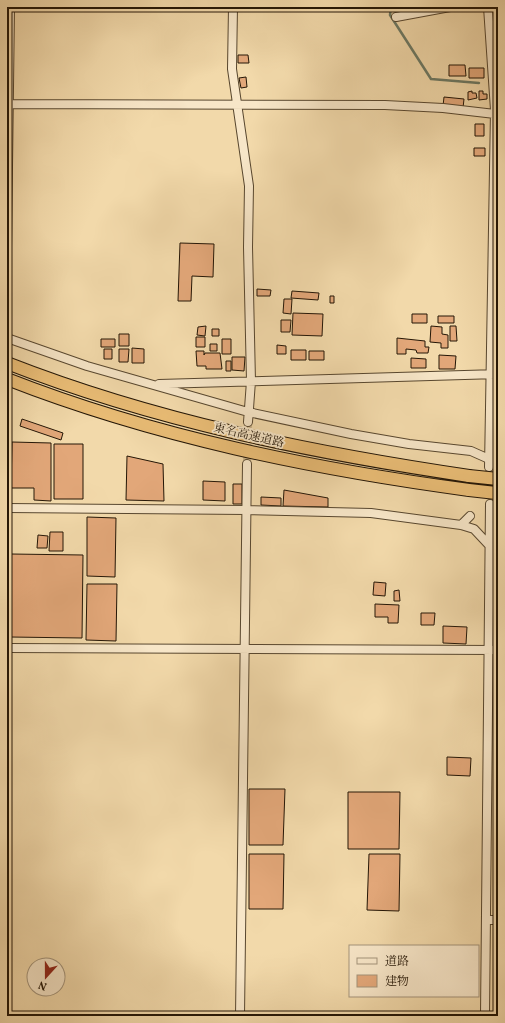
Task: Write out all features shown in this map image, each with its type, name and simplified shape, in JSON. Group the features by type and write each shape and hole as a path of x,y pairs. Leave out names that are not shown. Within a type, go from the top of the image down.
{"highway":[{"name":"東名高速道路","path":"7,363 100,395 176,417 251,436 328,453 469,476 498,479"},
{"name":"東名高速道路","path":"7,379 96,410 173,432 256,453 334,469 497,493"}],"street":[{"path":"7,246 10,7"},
{"path":"233,7 232,69 249,186 248,247 251,381 248,422"},
{"path":"396,17 450,7"},
{"path":"7,338 87,366 248,412 351,434 409,444 471,451 489,463 494,374 496,111 488,7"},
{"path":"8,104 385,105 496,111"},
{"path":"150,384 494,374"},
{"path":"240,1016 247,464"},
{"path":"485,1016 489,545 494,519 490,504"},
{"path":"7,508 247,510 371,513 461,525 474,529 489,545"},
{"path":"461,525 470,516"},
{"path":"7,648 498,650"},
{"path":"486,920 498,920"}],"building":[{"path":"238,55 248,55 249,63 238,63"},
{"path":"449,65 465,65 466,76 449,76"},
{"path":"469,68 484,68 484,78 469,78"},
{"path":"246,77 247,87 241,88 239,78"},
{"path":"472,91 472,93 476,93 477,98 468,100 468,92"},
{"path":"479,91 483,91 483,94 487,94 487,99 479,100"},
{"path":"444,97 464,99 463,108 443,106"},
{"path":"475,124 484,124 484,136 475,136"},
{"path":"474,148 485,148 485,156 474,156"},
{"path":"180,243 214,244 213,277 192,276 191,301 178,301"},
{"path":"257,289 271,290 270,296 257,296"},
{"path":"292,291 319,293 318,300 291,298"},
{"path":"330,296 334,296 334,303 330,303"},
{"path":"284,299 292,299 291,314 283,313"},
{"path":"293,313 323,314 322,336 292,335"},
{"path":"412,314 427,314 427,323 412,323"},
{"path":"438,316 454,316 454,323 438,323"},
{"path":"281,320 291,320 290,332 281,332"},
{"path":"206,326 205,336 197,335 198,327"},
{"path":"431,326 442,327 442,334 448,335 448,348 441,348 441,343 430,342"},
{"path":"450,326 456,326 457,341 450,341"},
{"path":"212,329 219,329 219,336 212,336"},
{"path":"119,334 129,334 129,346 119,346"},
{"path":"196,337 205,337 205,347 196,347"},
{"path":"397,338 425,341 425,347 429,347 428,353 417,353 416,350 406,349 406,354 397,354"},
{"path":"101,339 115,339 115,347 101,347"},
{"path":"222,339 231,339 231,354 222,354"},
{"path":"210,344 217,344 217,351 210,351"},
{"path":"277,345 286,346 286,354 277,354"},
{"path":"132,348 144,349 144,363 132,363"},
{"path":"104,349 112,349 112,359 104,359"},
{"path":"119,349 129,349 128,362 119,362"},
{"path":"291,350 306,350 306,360 291,360"},
{"path":"196,351 204,351 204,355 205,353 220,353 222,369 206,369 206,366 197,366"},
{"path":"309,351 324,351 324,360 309,360"},
{"path":"439,355 456,356 455,369 439,369"},
{"path":"232,357 245,357 244,371 232,370"},
{"path":"411,358 426,359 426,368 411,368"},
{"path":"226,361 231,361 231,371 226,371"},
{"path":"22,419 63,433 61,440 20,426"},
{"path":"12,442 51,443 51,501 34,500 34,488 11,488"},
{"path":"54,444 83,444 83,499 54,499"},
{"path":"127,456 163,464 164,501 126,500"},
{"path":"203,481 225,482 225,501 203,500"},
{"path":"233,484 242,484 242,504 233,504"},
{"path":"284,490 328,498 328,507 283,506"},
{"path":"261,497 281,498 281,506 261,505"},
{"path":"87,517 116,518 115,577 87,576"},
{"path":"50,532 63,532 63,551 49,551"},
{"path":"38,535 48,536 47,548 37,548"},
{"path":"11,554 83,555 82,638 10,637"},
{"path":"374,582 386,583 385,596 373,595"},
{"path":"87,584 117,584 116,641 86,640"},
{"path":"399,590 400,601 394,601 394,591"},
{"path":"375,604 399,605 398,623 388,623 388,617 375,617"},
{"path":"421,613 435,613 434,625 421,625"},
{"path":"443,626 467,627 466,644 443,643"},
{"path":"447,757 471,758 470,776 447,775"},
{"path":"249,789 285,789 283,845 249,845"},
{"path":"348,792 400,792 399,849 348,849"},
{"path":"249,854 284,854 283,909 249,909"},
{"path":"369,854 400,854 399,911 367,910"}],"waterway":[{"path":"391,7 390,15 431,79 479,83"}],"tunnel":[{"path":"247,464 248,422"},
{"path":"489,467 490,504"}]}
